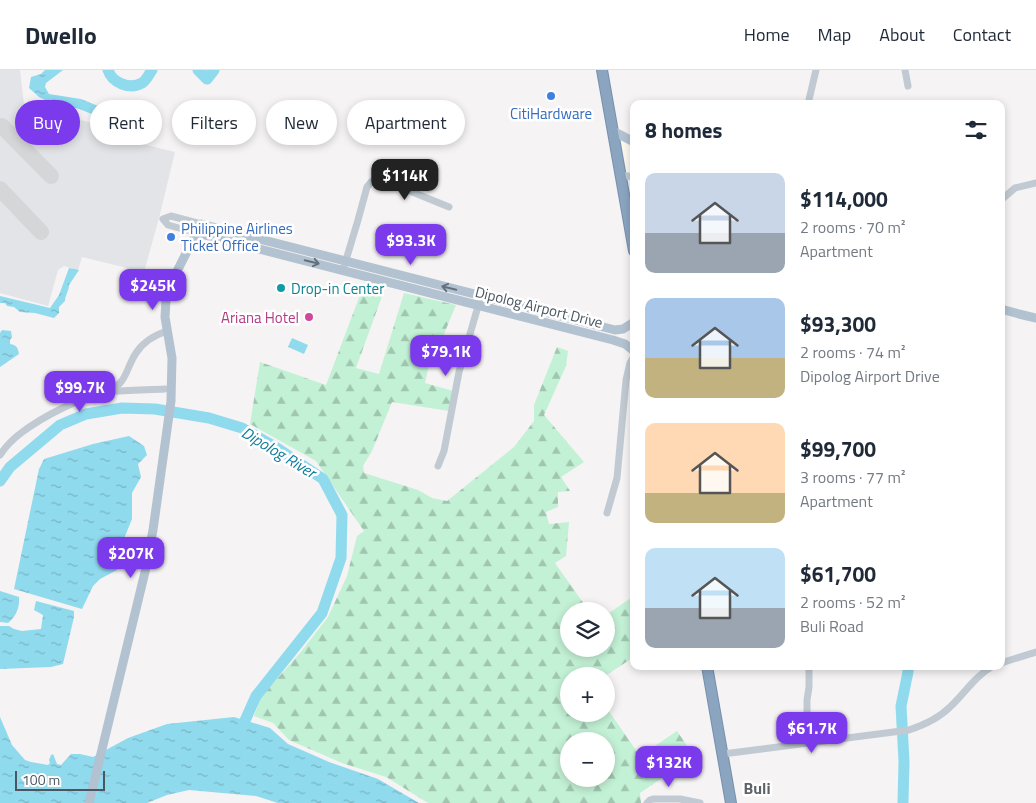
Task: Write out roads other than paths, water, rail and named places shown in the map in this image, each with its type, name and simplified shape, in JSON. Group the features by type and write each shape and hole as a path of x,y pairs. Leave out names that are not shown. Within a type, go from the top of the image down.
{"highway":[{"path":"602,70 630,228"},
{"path":"708,670 731,803"}],"main road":[{"path":"613,131 630,140"},
{"name":"Dipolog Airport Drive","path":"167,331 165,309 168,290 199,228 614,335 630,348"},
{"path":"1005,310 1036,318"},
{"path":"614,335 630,325"},
{"path":"89,803 150,547 170,416 172,358 167,331"}],"street":[{"path":"809,100 816,70"},
{"path":"905,70 908,86"},
{"path":"621,175 630,176"},
{"path":"344,266 367,187 374,180 400,187 449,207"},
{"path":"1005,197 1015,188 1036,183"},
{"path":"438,466 444,451 459,372 480,301"},
{"path":"0,455 13,439 35,424 82,400 117,387 126,374 135,354 144,343 158,334 167,331"},
{"path":"607,513 617,478 623,424 623,403 630,363"},
{"path":"106,392 165,389"},
{"path":"1005,662 1036,652"},
{"path":"809,670 807,700 812,743"},
{"path":"722,754 909,730 921,726 944,713 987,670"},
{"path":"647,803 653,799 680,799 700,803"}],"water":[{"path":"45,70 63,70 46,83 45,87 49,94 81,99 90,103 90,113 80,109 80,100 45,100 39,97 29,88 31,77 41,74"},
{"path":"69,268 79,270 69,285 65,301 59,307 59,313 54,318 35,313 20,312 14,307 0,303 0,296 50,308 59,295"},
{"path":"2,330 11,331 10,344 17,347 19,354 0,367 0,333"},
{"path":"292,338 308,345 304,354 288,347"},
{"path":"129,436 144,446 147,455 138,464 141,477 132,493 132,519 121,546 123,558 117,570 100,579 93,586 82,609 14,589 39,469 44,459 93,444"},
{"path":"0,591 19,597 17,612 8,623 0,622"},
{"path":"36,601 74,611 63,664 51,667 0,669 0,626 9,626 22,631 41,629 43,615 34,610"},
{"path":"0,717 12,745 25,760 48,765 53,754 57,764 61,765 71,754 93,757 128,738 167,724 234,717 270,728 288,744 329,762 378,779 419,803 278,803 256,796 189,790 167,795 147,803 0,803"}],"waterway":[{"path":"108,70 117,82 132,86 143,82 152,70"},
{"path":"198,70 207,79 214,70"},
{"name":"Dipolog River","path":"0,481 10,467 60,425 86,414 122,408 155,409 209,418 242,428 277,448 323,479 342,515 341,558 322,613 256,696 239,734"},
{"path":"903,803 904,761 901,706 908,670"}],"place":[{"name":"CitiHardware","path":"551,96"},
{"name":"Philippine Airlines Ticket Office","path":"171,237"},
{"name":"Drop-in Center","path":"281,288"},
{"name":"Ariana Hotel","path":"309,317"}],"district":[{"name":"Buli","path":"757,788"}]}
